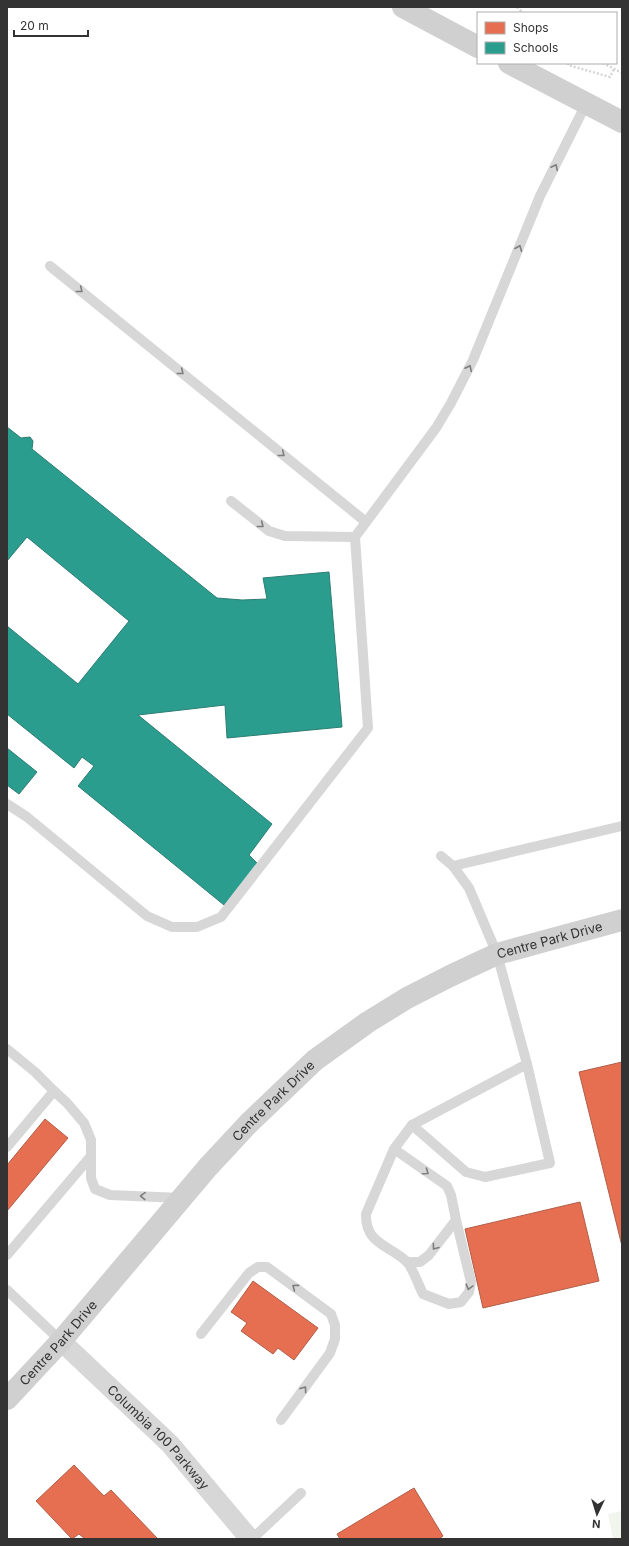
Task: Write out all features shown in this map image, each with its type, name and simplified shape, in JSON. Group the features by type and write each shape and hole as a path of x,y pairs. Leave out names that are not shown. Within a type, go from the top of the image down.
{"street":[{"path":"403,7 477,45"},
{"path":"511,64 622,122"},
{"name":"Centre Park Drive","path":"7,1398 61,1341 208,1166 315,1060 368,1022 408,998 450,976 498,954 622,920"},
{"name":"Columbia 100 Parkway","path":"61,1341 170,1444 251,1539"}],"lane":[{"path":"7,804 27,817 147,916 172,927 197,927 221,917 368,728 355,537 436,428 474,360 540,196 586,104"},
{"path":"50,266 366,522"},
{"path":"231,501 269,531 285,536 355,537"},
{"path":"453,866 622,826"},
{"path":"412,1125 466,1172 485,1177 550,1162 528,1064 498,954 469,888 453,866 441,856"},
{"path":"7,1049 18,1057 67,1103 84,1123 91,1140 91,1178 95,1189 110,1195 182,1198"},
{"path":"394,1149 447,1186 451,1195 471,1282 469,1292 461,1302 449,1304 422,1294 407,1262 374,1239 368,1230 366,1214 394,1149 412,1125 528,1064"},
{"path":"7,1147 54,1091"},
{"path":"7,1254 91,1156"},
{"path":"407,1262 420,1262 430,1255 456,1220"},
{"path":"201,1334 249,1272 258,1267 266,1267 331,1314 335,1325 335,1339 330,1353 281,1420"},
{"path":"7,1290 61,1341"},
{"path":"251,1539 301,1493"}],"path":[{"path":"568,64 610,77 614,69"},
{"path":"605,64 622,73"}],"shaded area":[{"path":"622,1511 622,1539 613,1539 608,1514"}],"building: Shops":[{"path":"622,1062 622,1246 579,1072"},
{"path":"45,1119 68,1138 7,1211 7,1165"},
{"path":"580,1202 599,1281 483,1308 465,1229"},
{"path":"253,1281 318,1328 294,1360 278,1348 273,1354 241,1331 247,1323 231,1312"},
{"path":"74,1465 104,1496 111,1490 158,1539 85,1539 79,1534 72,1539 36,1501"},
{"path":"414,1488 443,1536 439,1539 340,1539 337,1534"}],"building: Schools":[{"path":"7,427 21,438 30,437 33,441 32,449 217,598 242,600 267,599 263,578 329,572 342,727 227,738 225,705 138,715 272,824 249,855 259,865 224,905 78,786 94,766 82,757 74,768 7,714 7,626 78,684 129,621 27,537 7,561"},
{"path":"7,748 37,772 19,794 7,785"}]}
